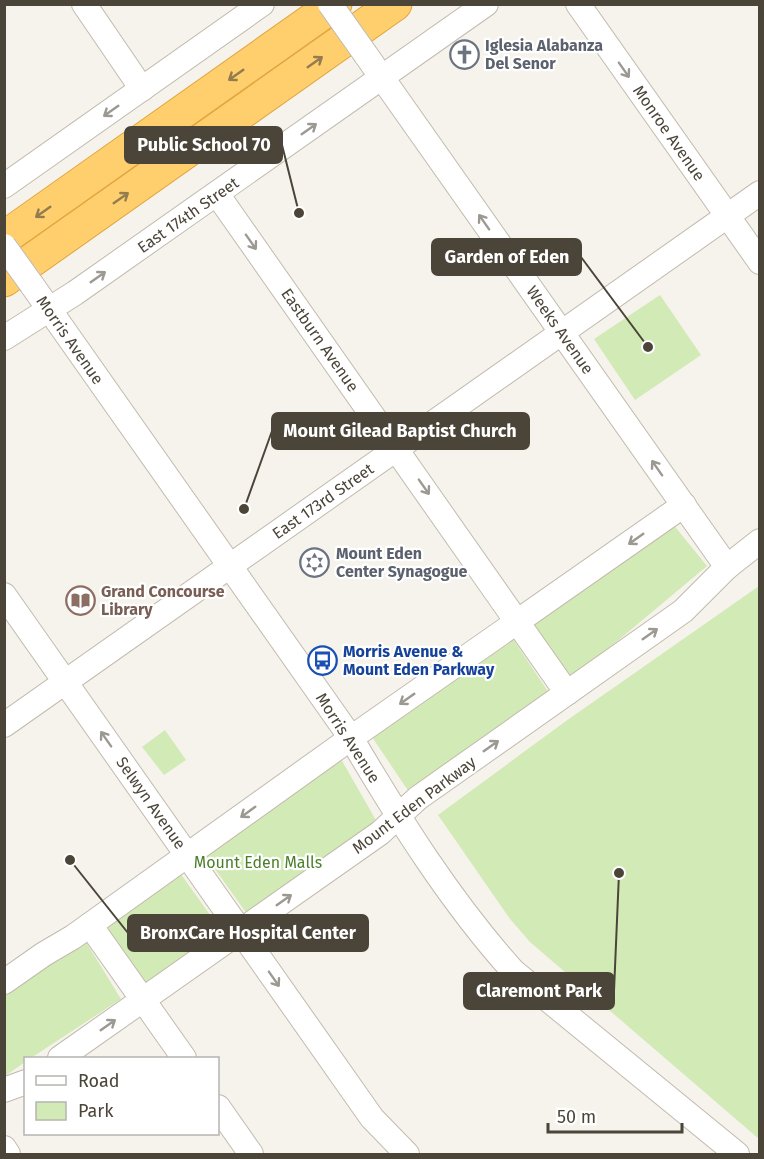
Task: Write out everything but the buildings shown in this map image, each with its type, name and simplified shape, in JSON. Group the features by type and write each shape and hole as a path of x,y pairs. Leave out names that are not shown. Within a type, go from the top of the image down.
{"highway":[{"path":"4,238 335,4"},
{"path":"18,283 395,4"}],"street":[{"path":"84,4 142,89"},
{"path":"4,186 262,4"},
{"name":"Weeks Avenue","path":"330,4 727,567"},
{"name":"East 174th Street","path":"4,338 85,286 486,4"},
{"name":"Monroe Avenue","path":"578,4 759,262"},
{"name":"East 173rd Street","path":"4,725 759,193"},
{"name":"Eastburn Avenue","path":"217,194 567,693"},
{"name":"Morris Avenue","path":"4,246 18,283 49,309 351,738 398,816 471,921 513,971 715,1144 737,1155"},
{"path":"4,982 90,925 351,738 684,505"},
{"name":"Mount Eden Parkway","path":"63,1057 380,832 418,798 683,611 727,567 759,541"},
{"name":"Selwyn Avenue","path":"4,595 372,1118 407,1155"},
{"path":"90,925 183,1057"},
{"path":"4,1090 24,1083"},
{"path":"219,1108 251,1155"},
{"path":"4,1148 8,1155"}],"green space":[{"path":"660,295 701,355 635,400 594,339"},
{"path":"672,523 707,566 578,674 570,676 533,623"},
{"path":"759,586 759,1139 530,942 510,919 438,815 566,721"},
{"path":"511,636 551,696 411,795 372,737"},
{"path":"165,730 186,760 164,775 142,747"},
{"name":"Mount Eden Malls","path":"341,759 377,822 247,914 205,855"},
{"name":"Mount Eden Malls","path":"180,873 223,933 145,988 103,928"},
{"path":"83,937 121,999 33,1057 24,1057 24,1063 5,1076 4,994"}],"place":[{"name":"Iglesia Alabanza Del Senor","path":"464,54"},
{"name":"Public School 70","path":"299,213"},
{"name":"Garden of Eden","path":"648,347"},
{"name":"Mount Gilead Baptist Church","path":"244,509"},
{"name":"Mount Eden Center Synagogue","path":"315,562"},
{"name":"Grand Concourse Library","path":"80,600"},
{"name":"Morris Avenue & Mount Eden Parkway","path":"322,660"},
{"name":"BronxCare Hospital Center","path":"70,860"},
{"name":"Claremont Park","path":"619,873"}]}
